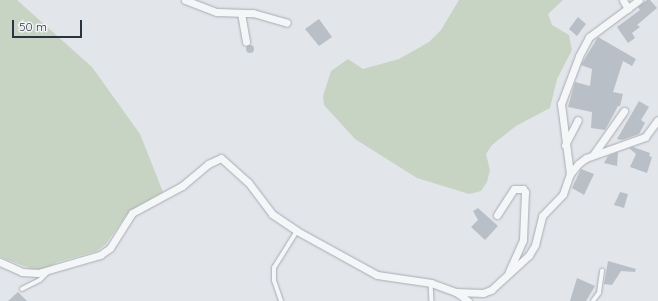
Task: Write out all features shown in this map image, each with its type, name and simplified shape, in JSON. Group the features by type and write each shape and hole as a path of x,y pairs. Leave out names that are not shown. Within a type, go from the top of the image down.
{"street":[{"path":"185,0 217,12 252,13 287,23"},
{"path":"623,0 628,9"},
{"path":"570,174 565,146 561,104 579,56 589,37 639,0"},
{"path":"241,13 246,42"},
{"path":"593,155 624,111"},
{"path":"565,146 578,120"},
{"path":"456,292 483,293 508,274 529,255 535,245 542,216 563,194 570,174 578,164 593,155 645,137 658,120"},
{"path":"0,262 22,272 50,271 100,255 110,248 132,213 182,186 218,158 232,166 248,182 272,214 297,231 377,275 431,283 456,292 468,301"},
{"path":"497,215 514,189 523,189 525,192 523,240 508,274"}],"lane":[{"path":"281,301 274,281 274,268 297,231"},
{"path":"22,289 40,280 50,271"},
{"path":"593,301 599,293 602,271"},
{"path":"431,283 432,301"}],"green space":[{"path":"0,0 17,0 92,67 140,134 163,192 128,213 106,244 97,251 58,262 45,269 32,269 0,257"},
{"path":"459,0 563,0 548,14 552,25 569,35 572,50 557,79 550,108 516,126 492,145 486,154 490,170 487,182 481,191 469,194 417,178 355,139 324,105 323,96 331,71 348,59 363,69 399,59 429,42 441,30"}],"building":[{"path":"647,0 650,0 657,8 637,25 640,27 632,33 635,38 628,43 617,27 640,10 638,7"},
{"path":"578,17 586,24 577,36 569,29"},
{"path":"319,19 332,37 319,46 305,29"},
{"path":"598,37 636,59 632,66 623,61 613,92 623,94 620,106 618,106 605,130 591,128 592,112 568,107 575,82 590,86 592,69 581,65"},
{"path":"248,45 252,45 254,49 252,53 248,53 246,51 246,47"},
{"path":"639,101 649,107 641,120 645,123 639,134 622,140 617,139"},
{"path":"633,147 650,153 649,156 652,157 647,173 630,167 636,154 629,148"},
{"path":"618,152 617,166 604,163 608,156"},
{"path":"581,169 594,174 584,195 572,188"},
{"path":"620,192 628,194 624,208 614,205"},
{"path":"478,208 498,226 485,240 471,227 478,220 473,211"},
{"path":"608,261 636,269 635,272 621,271 612,285 604,284"},
{"path":"577,278 595,286 586,301 570,301"},
{"path":"18,292 27,301 8,301"}]}
